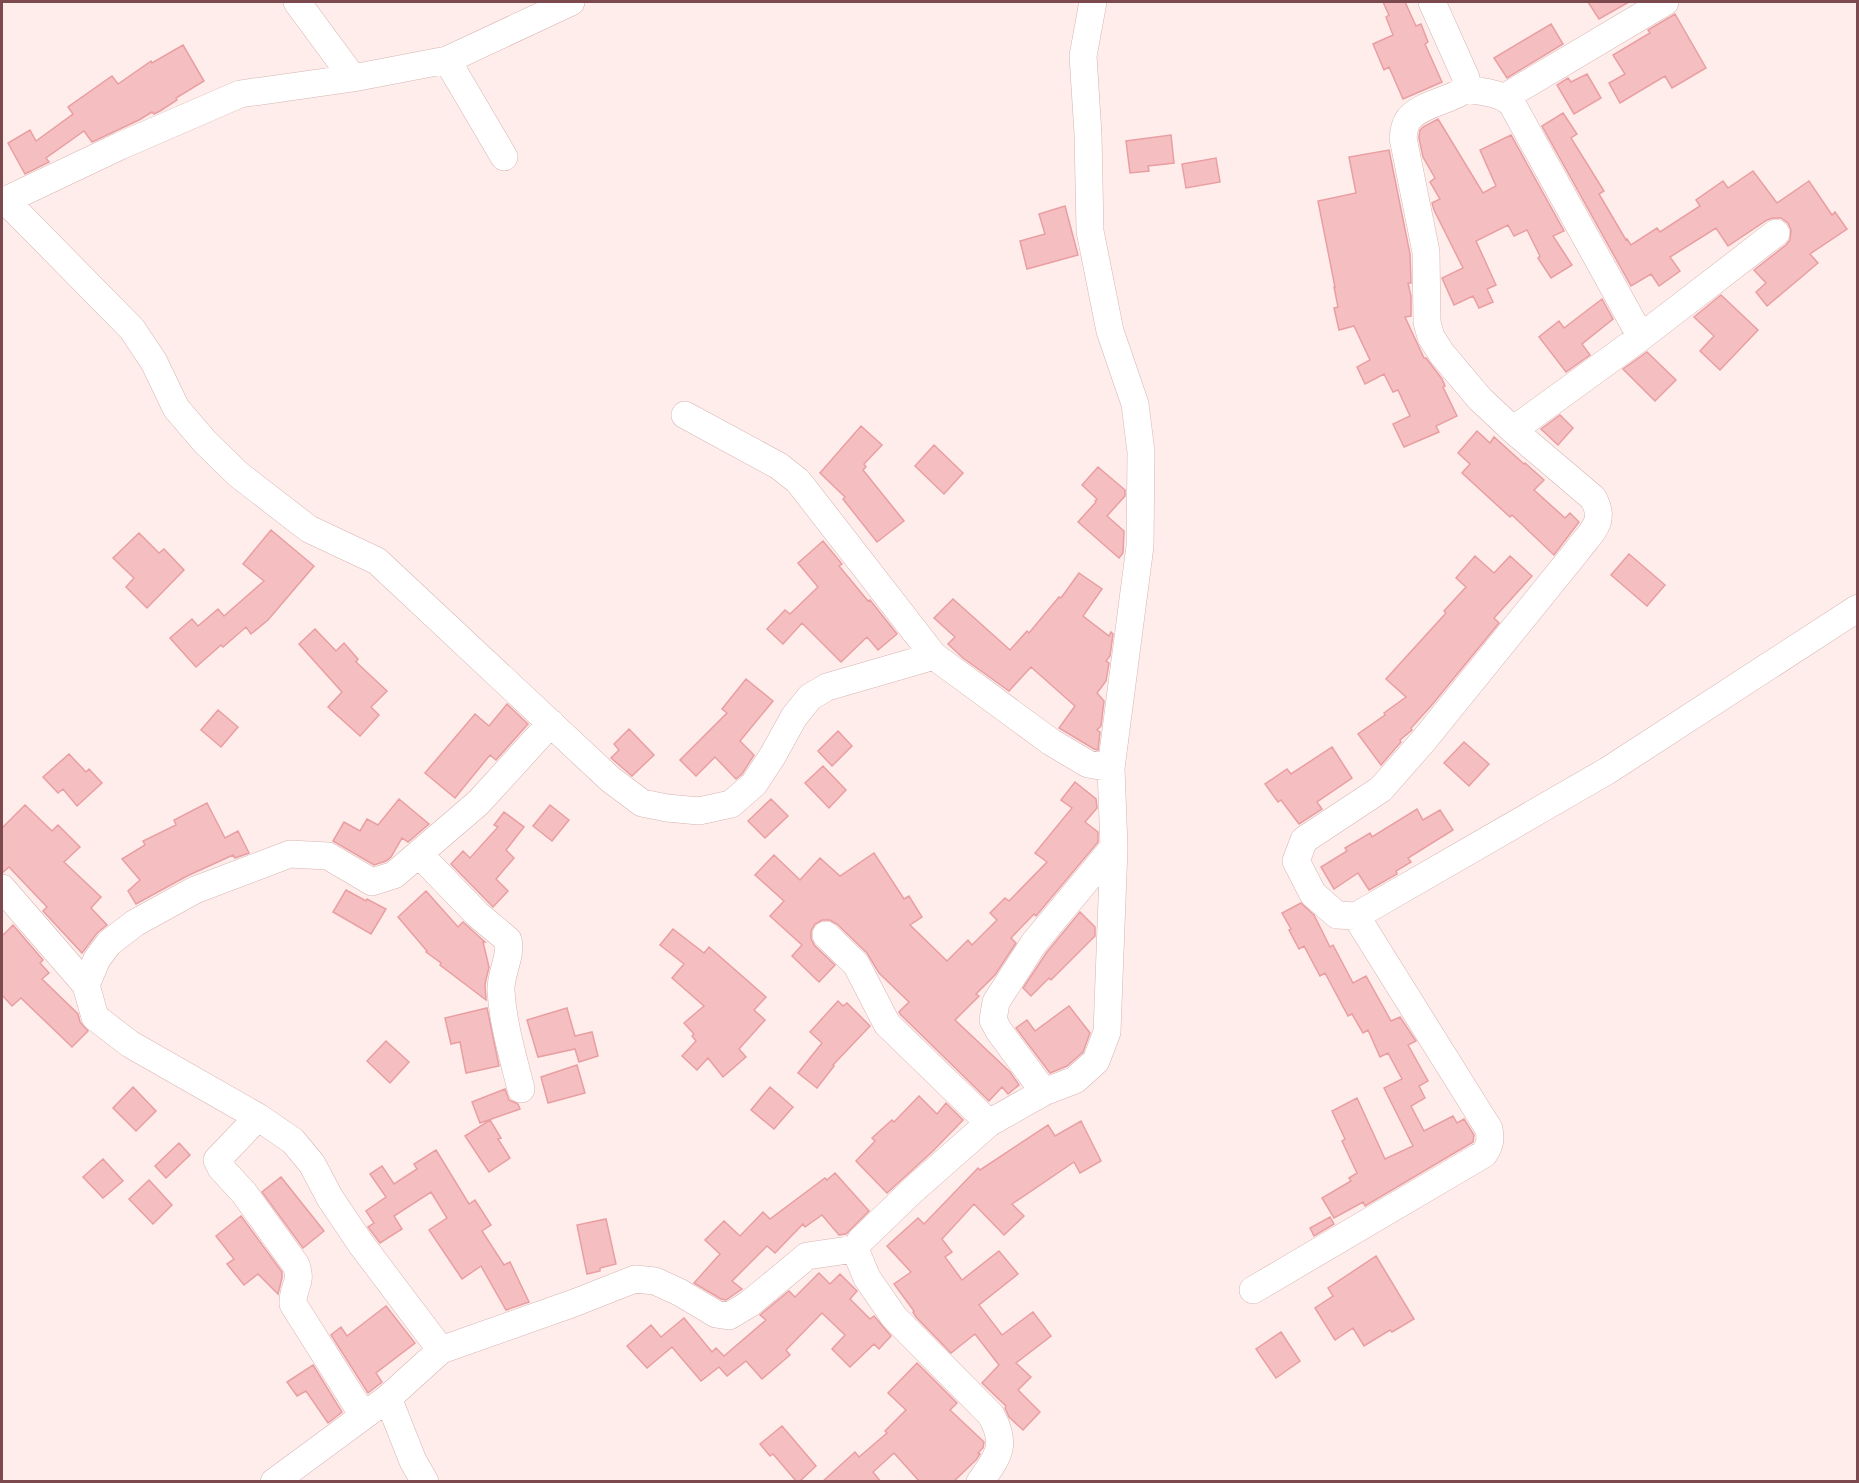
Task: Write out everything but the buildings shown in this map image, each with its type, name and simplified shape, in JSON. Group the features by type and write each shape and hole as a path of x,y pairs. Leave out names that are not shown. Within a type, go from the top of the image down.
{"street":[{"path":"297,2 353,78"},
{"path":"571,2 447,60 353,78 240,94 120,146 3,201 132,329 154,362 176,408 205,442 239,475 309,529 377,561 610,779 642,803 699,811 731,804 754,784 794,717 810,697 827,687 934,656"},
{"path":"274,1482 388,1398 441,1350 635,1279 655,1281 716,1314 729,1316 749,1304 807,1256 855,1249 861,1240 913,1190 989,1123 1044,1092 1075,1080 1096,1061 1107,1032 1114,847 1111,768 1140,546 1141,452 1135,404 1110,331 1090,231 1088,134 1083,56 1093,2"},
{"path":"1432,2 1466,78 1466,89 1459,95 1421,110 1408,119 1404,128 1403,138 1426,252 1427,322 1431,337 1442,354 1480,399 1593,498 1600,509 1599,517 1595,527 1562,569 1382,789 1304,840 1296,861 1313,894 1337,915 1356,916 1607,771 1857,608"},
{"path":"1505,98 1665,2"},
{"path":"447,60 504,156"},
{"path":"1466,89 1505,98 1512,104 1641,337"},
{"path":"1513,430 1641,337 1776,233"},
{"path":"686,415 779,466 798,481 934,656 1051,742 1088,764 1111,768"},
{"path":"86,985 97,959 115,938 135,923 195,890 290,854 328,856 372,882 394,876 478,803 551,723"},
{"path":"1044,1092 993,1020 996,1002 1034,943 1114,847"},
{"path":"419,854 477,914 508,940 501,989 521,1089"},
{"path":"2,888 86,985 95,1017 130,1044 258,1117 293,1141 312,1164 330,1198 360,1244 441,1350"},
{"path":"1253,1290 1484,1154 1490,1145 1489,1129 1356,916"},
{"path":"826,935 856,964 887,1024 989,1123"},
{"path":"258,1117 217,1160 296,1265 300,1276 293,1304 363,1415"},
{"path":"855,1249 867,1278 894,1317 991,1415 999,1430 1000,1444 995,1460 980,1482"},
{"path":"388,1398 413,1461 425,1482"}]}
